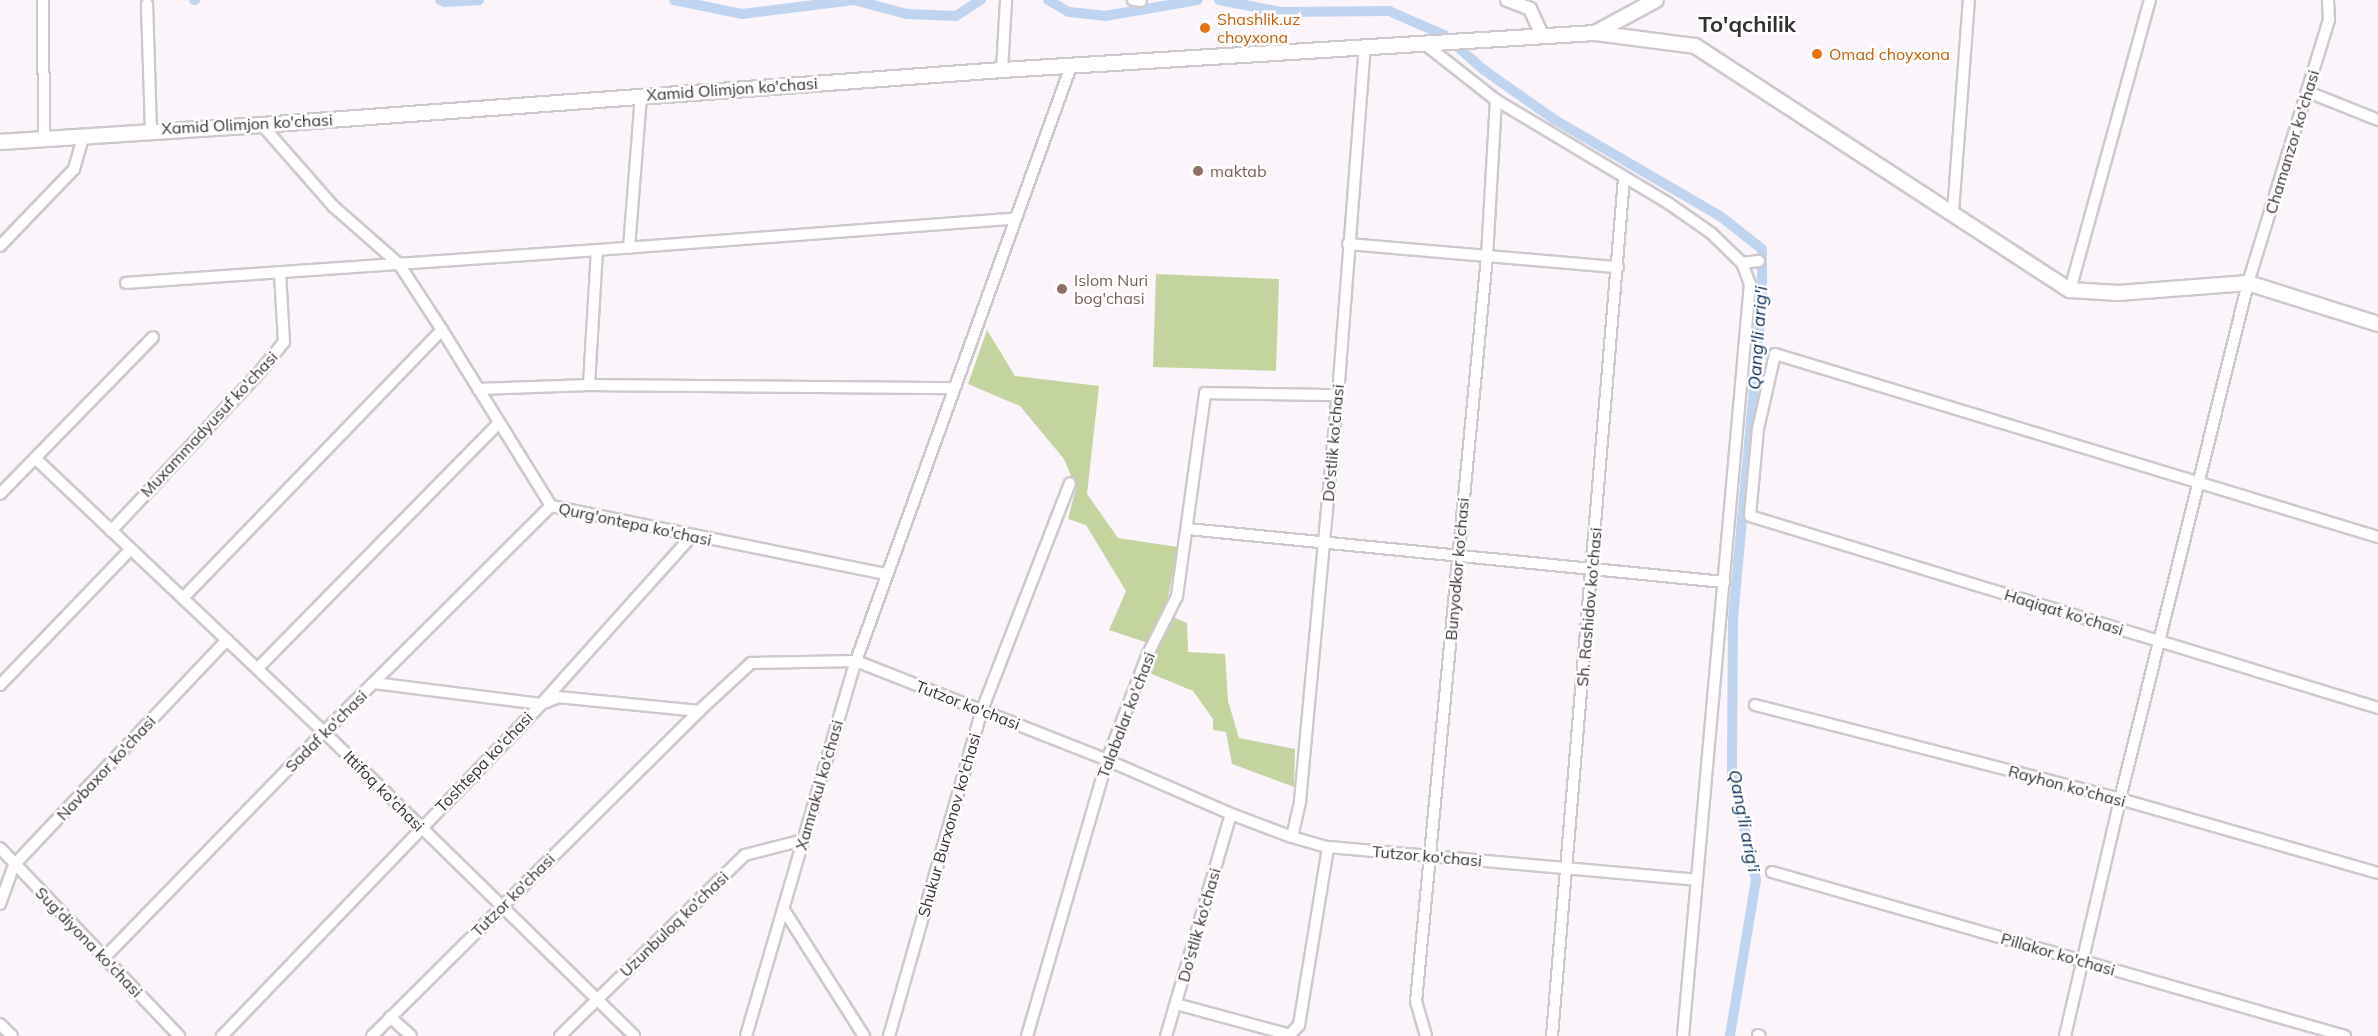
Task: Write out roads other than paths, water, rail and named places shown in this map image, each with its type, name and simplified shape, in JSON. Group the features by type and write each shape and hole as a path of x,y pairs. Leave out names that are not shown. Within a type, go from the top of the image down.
{"main road":[{"path":"1595,33 1656,0"},
{"path":"1543,37 1595,33 1695,46 2070,290 2118,293 2247,283 2378,324"},
{"name":"Xamid Olimjon ko'chasi","path":"0,142 151,130 262,125 641,95 1002,70 1543,37"}],"street":[{"path":"43,0 44,138"},
{"path":"1507,0 1530,9 1543,37"},
{"path":"1953,212 1969,0"},
{"path":"2070,290 2150,0"},
{"name":"Chamanzor ko'chasi","path":"2065,1036 2120,799 2247,283 2330,20 2328,0"},
{"path":"1002,70 1006,1"},
{"path":"147,3 151,130"},
{"path":"1426,45 1497,100 1668,203 1711,232 1742,263 1750,284 1683,1036"},
{"name":"Do'stlik ko'chasi","path":"1292,837 1300,801 1338,394 1365,48"},
{"name":"Xamrakul ko'chasi","path":"784,910 855,661 1071,66"},
{"path":"2308,92 2378,120"},
{"path":"629,248 641,95"},
{"name":"Bunyodkor ko'chasi","path":"1426,1036 1416,1002 1432,857 1487,256 1497,100"},
{"name":"Qurg'ontepa ko'chasi","path":"262,125 333,206 399,264 551,506 886,574"},
{"path":"0,246 74,169 84,135"},
{"name":"Sh. Rashidov ko'chasi","path":"1552,1036 1624,178"},
{"path":"126,283 1014,219"},
{"path":"1348,244 1618,267"},
{"path":"589,385 597,250"},
{"path":"1742,263 1759,261"},
{"name":"Muxammadyusuf ko'chasi","path":"111,531 258,374 284,342 280,272"},
{"path":"183,598 442,330"},
{"path":"0,494 153,337"},
{"name":"Haqiqat ko'chasi","path":"2198,484 1774,354 1758,429 1750,516 2378,708"},
{"path":"478,388 589,385 954,388"},
{"name":"Talabalar ko'chasi","path":"1027,1036 1107,760 1148,654 1177,596 1205,393 1338,394"},
{"path":"258,669 499,423"},
{"name":"Ittifoq ko'chasi","path":"35,458 324,732 634,1036"},
{"name":"Shukur Burxonov ko'chasi","path":"889,1036 982,710 1070,483"},
{"path":"2198,484 2378,537"},
{"name":"Sadaf ko'chasi","path":"104,958 324,732 551,506"},
{"path":"1188,529 1724,582"},
{"name":"Toshtepa ko'chasi","path":"222,1036 541,704 692,536"},
{"path":"0,685 130,550"},
{"name":"Navbaxor ko'chasi","path":"0,904 14,865 227,640"},
{"name":"Tutzor ko'chasi","path":"372,1036 699,711 751,663 855,661 1107,760 1231,814 1292,837 1328,847 1697,880"},
{"path":"374,683 541,704 558,697 699,711"},
{"name":"Rayhon ko'chasi","path":"1755,705 2120,799 2378,873"},
{"name":"Do'stlik ko'chasi","path":"1166,1036 1231,814"},
{"name":"Uzunbuloq ko'chasi","path":"560,1036 745,855 803,840"},
{"path":"1176,1004 1289,1036 1299,1025 1328,847"},
{"name":"Sug'diyona ko'chasi","path":"0,848 179,1036"},
{"name":"Pillakor ko'chasi","path":"1772,872 2345,1036"},
{"path":"746,1036 784,910"},
{"path":"784,910 864,1036"},
{"path":"390,1017 411,1036"},
{"path":"0,1024 12,1036"}],"waterway":[{"name":"Qang'li arig'i","path":"440,0 445,2 479,0"},
{"name":"Qang'li arig'i","path":"674,0 742,14 854,0 907,14 956,16 981,0"},
{"name":"Qang'li arig'i","path":"1048,0 1069,12 1105,16 1198,0"},
{"name":"Qang'li arig'i","path":"1219,0 1281,12 1389,11 1444,35 1484,70 1555,120 1720,216 1762,249 1762,300 1733,618 1732,774 1756,880 1730,1036"}],"place":[{"name":"Shashlik.uz choyxona","path":"1205,28"},
{"name":"Omad choyxona","path":"1817,54"},
{"name":"maktab","path":"1198,171"},
{"name":"Islom Nuri bog'chasi","path":"1062,289"}],"district":[{"name":"To'qchilik","path":"1747,25"}]}
